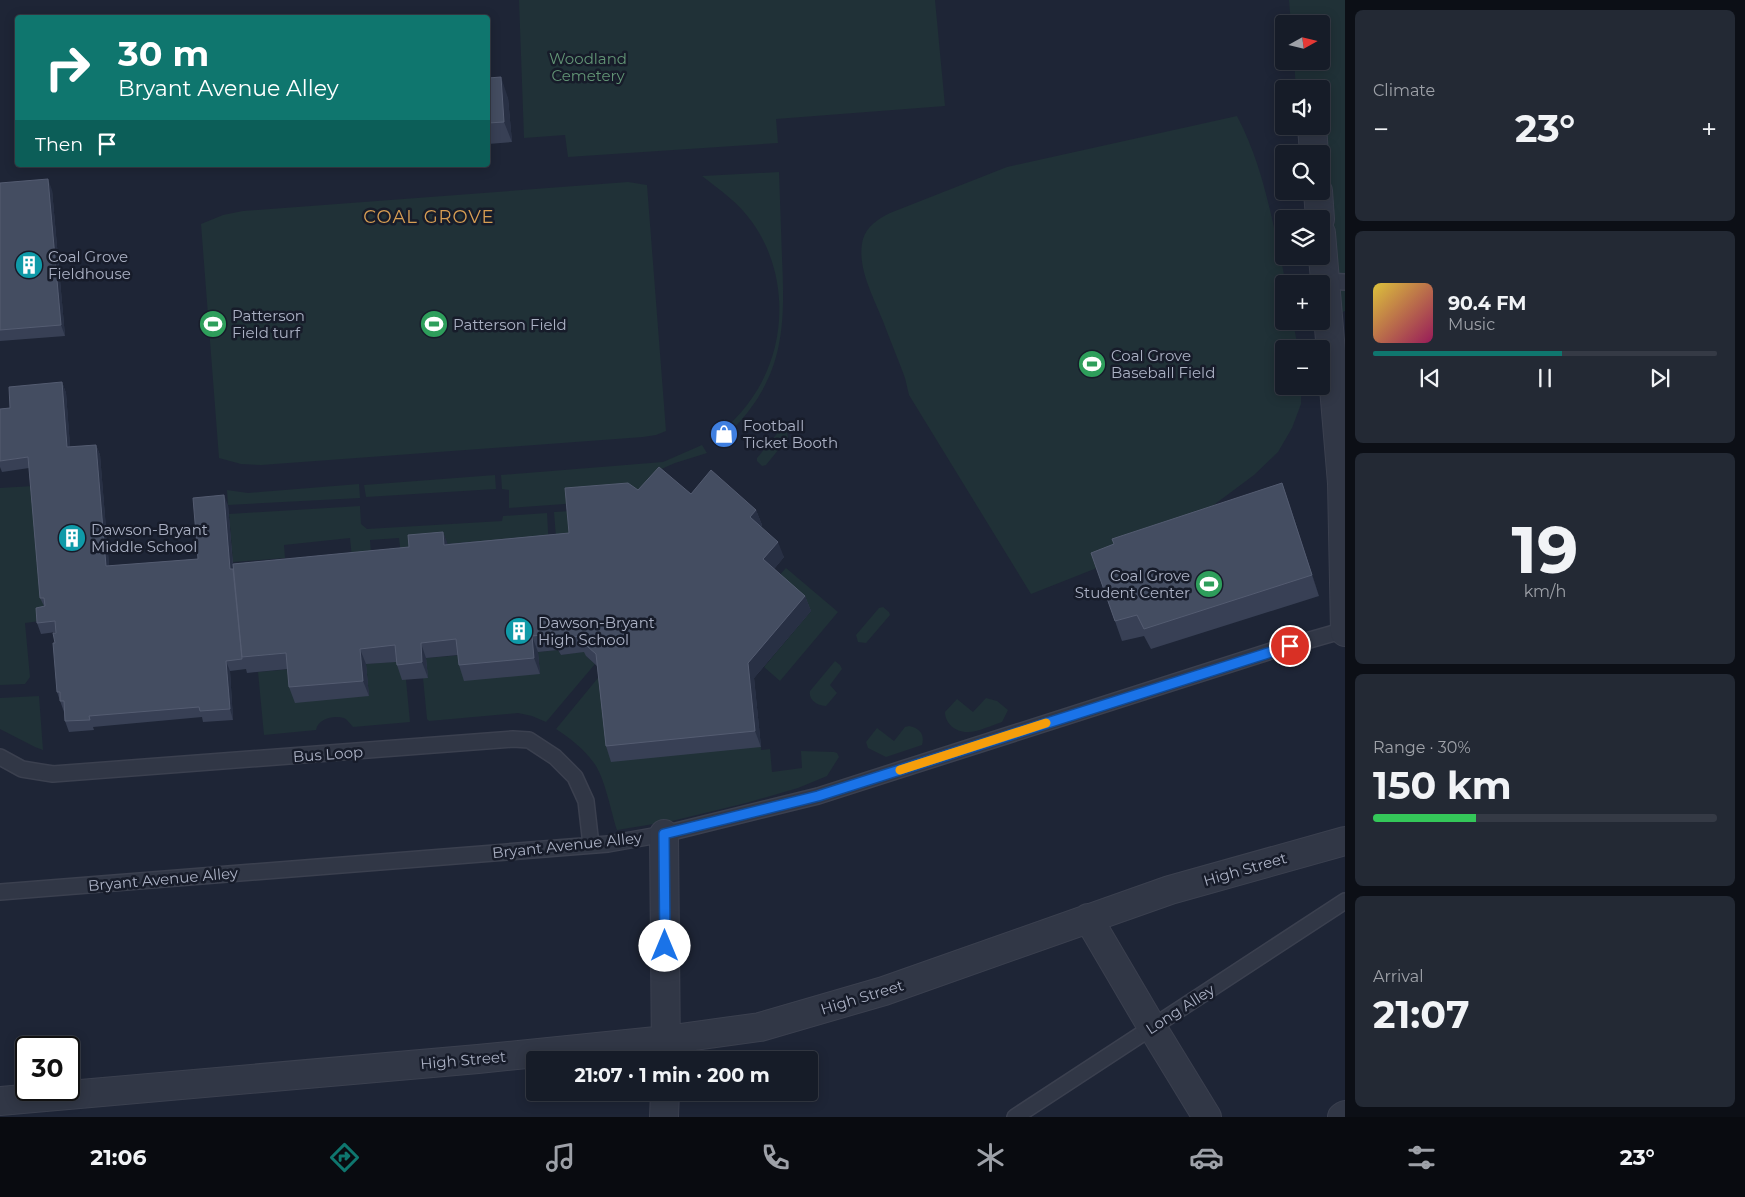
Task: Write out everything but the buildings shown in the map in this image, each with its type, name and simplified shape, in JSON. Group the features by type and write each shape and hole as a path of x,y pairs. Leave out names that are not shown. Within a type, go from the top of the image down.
{"street":[{"path":"1330,264 1335,281 1345,631"},
{"path":"664,834 666,1050"},
{"name":"High Street","path":"0,1101 478,1059 666,1050 760,1027 884,991 1170,890 1345,841"},
{"path":"1088,918 1207,1117"},
{"path":"664,1117 665,1101"}],"lane":[{"name":"Bryant Avenue Alley","path":"0,892 608,844 664,834 818,796 1262,654 1345,631"},
{"name":"Bus Loop","path":"0,756 22,769 53,774 513,739 529,740 554,757 575,776 586,801 591,845"},
{"name":"Long Alley","path":"1015,1117 1345,901"}],"green space":[{"name":"Woodland Cemetery","path":"519,0 935,0 945,106 776,119 778,143 568,157 565,135 524,138"},
{"path":"1289,0 1345,0 1345,311 1330,318 1330,275 1317,275 1318,265 1330,265 1330,210 1320,210 1321,200 1330,200 1330,145 1321,145 1321,135 1330,135 1330,80 1295,80 1295,70 1330,70 1330,15 1290,15"},
{"name":"Coal Grove Baseball Field","path":"1237,116 1254,156 1267,198 1275,234 1275,265 1282,265 1284,275 1275,275 1275,330 1295,330 1296,340 1275,340 1275,395 1301,395 1301,404 1292,428 1278,452 1254,475 1199,516 1107,564 1031,594 909,395 905,378 870,291 861,249 867,230 881,218 1007,167"},
{"path":"779,172 783,282 782,327 772,368 763,388 751,408 734,428 730,424 752,398 764,378 772,356 778,333 778,287 773,264 764,242 752,222 735,203 702,176"},
{"name":"Patterson Field","path":"628,182 647,185 666,431 643,437 261,465 241,464 219,458 201,224 223,215 243,211"},
{"path":"780,430 787,432 788,438 766,465 762,466 757,461 757,458"},
{"path":"702,445 707,453 659,470 634,499 509,508 509,490 502,489 501,475 663,462"},
{"path":"495,475 496,489 366,497 364,485"},
{"path":"359,484 360,498 228,505 227,490 248,493"},
{"path":"33,486 44,608 40,621 25,623 30,677 25,684 0,685 0,488"},
{"path":"360,506 361,524 367,529 502,521 503,516 547,513 549,550 402,564 399,538 370,540 372,567 353,569 350,538 284,545 285,558 233,562 229,514"},
{"path":"572,511 574,548 557,550 554,512"},
{"path":"786,568 838,612 780,681 764,667 811,611 775,580"},
{"path":"883,607 890,615 866,643 858,642 856,635 879,608"},
{"path":"558,650 561,655 587,651 586,656 595,664 546,722 518,713 429,721 427,719 423,678 426,658 462,655 540,674 538,652"},
{"path":"401,661 406,680 410,722 353,727 344,718 335,717 320,723 316,730 264,735 258,672 292,669 369,696 366,664"},
{"path":"835,661 842,669 830,685 837,693 826,706 820,705 812,700 810,691"},
{"path":"602,673 761,747 761,750 770,749 772,772 802,768 801,751 834,752 839,757 827,776 798,788 672,821 617,830 605,786 598,769 581,748 556,729"},
{"path":"39,696 43,750 0,729 0,698"},
{"path":"986,698 997,701 1008,710 1002,722 979,730 963,732 955,729 945,716 945,712 957,699 973,712"},
{"path":"909,726 921,732 923,738 922,745 886,757 868,748 866,742 877,728 894,741 905,727"}],"slow traffic":[{"path":"900,770 1046,723"}],"place":[{"name":"Coal Grove Fieldhouse","path":"29,265"},
{"name":"Patterson Field turf","path":"213,324"},
{"name":"Patterson Field","path":"434,324"},
{"name":"Coal Grove Baseball Field","path":"1092,364"},
{"name":"Football Ticket Booth","path":"724,434"},
{"name":"Dawson-Bryant Middle School","path":"72,538"},
{"name":"Coal Grove Student Center","path":"1209,584"},
{"name":"Dawson-Bryant High School","path":"519,631"}],"district":[{"name":"COAL GROVE","path":"429,217"}],"route":[{"path":"665,946 664,834 818,796 1290,646"}]}
